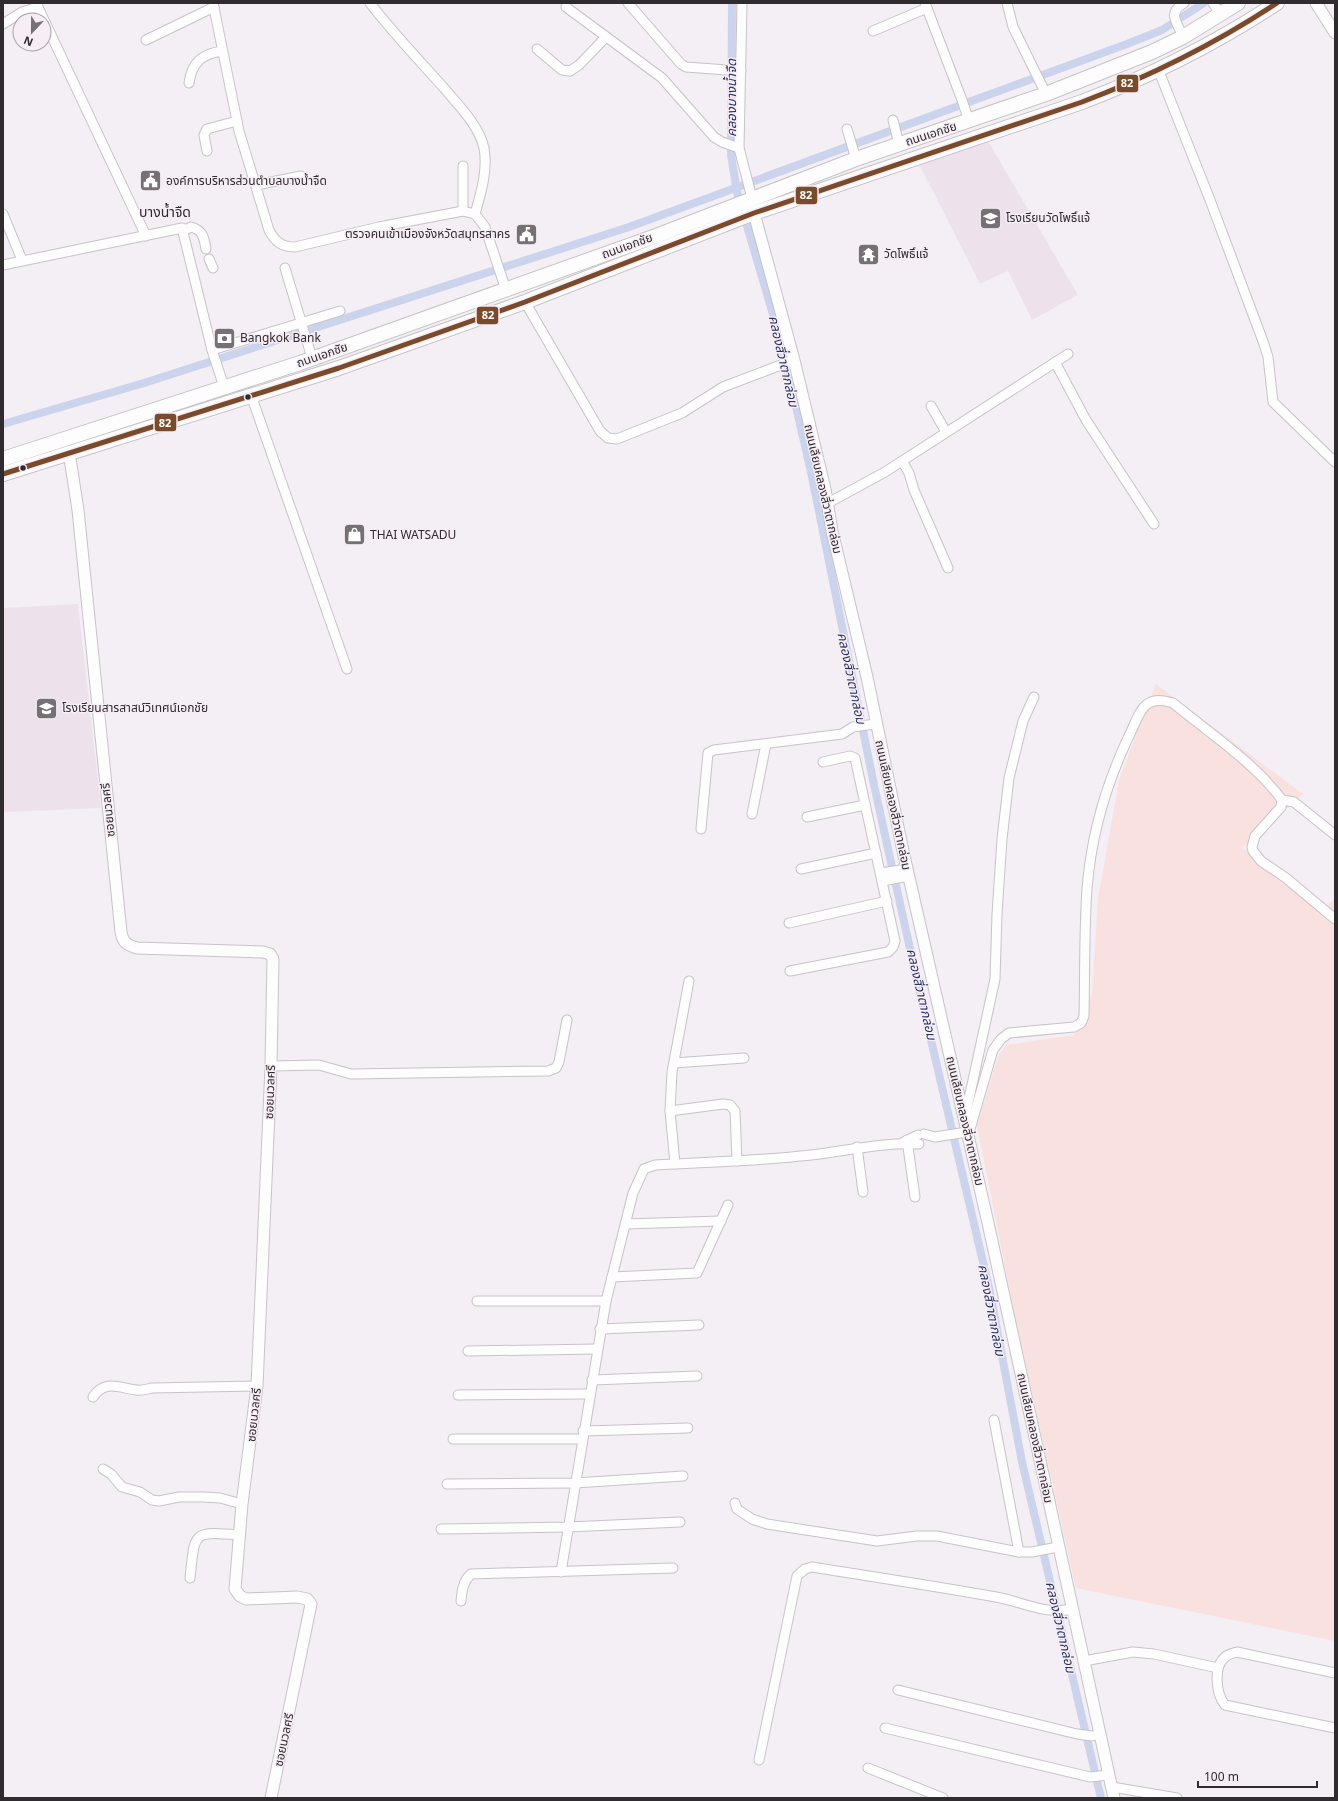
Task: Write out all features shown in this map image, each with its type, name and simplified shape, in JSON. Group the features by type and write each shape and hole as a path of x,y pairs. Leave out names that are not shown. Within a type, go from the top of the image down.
{"main road":[{"name":"ถนนเอกชัย","path":"3,474 358,361 525,302 724,217 855,154 895,130 965,109 1044,89 1152,52 1179,27 1216,8 1238,3"},
{"name":"ถนนเอกชัย","path":"750,204 1082,102 1115,89 1158,69 1229,31 1277,3"},
{"name":"ถนนเอกชัย","path":"3,459 353,344 505,286 724,217"},
{"path":"353,344 358,361"}],"street":[{"path":"370,3 466,114 480,137 484,148 485,165 482,192 475,214"},
{"path":"628,3 681,64 686,66 739,71"},
{"path":"742,3 736,148 748,182 750,204"},
{"path":"1007,3 1013,27 1037,72 1044,89"},
{"path":"1179,27 1175,12 1177,7 1184,3"},
{"path":"1316,3 1335,33"},
{"path":"3,24 22,12 37,5 146,236"},
{"path":"146,40 214,5 237,121 273,237 277,242 288,247 295,247 379,227 463,211 475,214 485,227 505,286"},
{"path":"874,31 926,6 965,109"},
{"path":"566,7 662,78 714,137 736,148"},
{"path":"537,50 562,70 570,71 606,37"},
{"path":"189,83 191,72 201,58 209,53 222,51"},
{"path":"1158,69 1210,200 1264,344 1268,357 1273,402 1335,462"},
{"path":"207,151 204,135 207,129 237,121"},
{"path":"848,133 855,154"},
{"path":"463,166 463,211"},
{"path":"256,185 301,176"},
{"name":"ถนนเลียบคลองสี่วาตากล่อม","path":"750,204 828,503 871,724 905,873 968,1134 1053,1548 1084,1661 1096,1735 1105,1775 1112,1787 1114,1798"},
{"path":"3,214 22,260"},
{"path":"183,231 191,227 198,229 203,235 206,248"},
{"path":"3,264 182,228 213,352 224,387"},
{"path":"209,259 213,268"},
{"path":"285,268 312,358"},
{"path":"525,302 600,431 608,438 617,439 682,413 723,387 792,361"},
{"path":"213,352 301,325 340,311"},
{"path":"828,503 902,461 1068,354"},
{"path":"1055,362 1086,420 1154,524"},
{"path":"251,395 347,669"},
{"path":"931,406 946,432"},
{"name":"ซอยนวลศรี","path":"69,452 78,510 123,941 137,948 263,952 270,954 273,959 272,1066 257,1386 242,1504 235,1589 240,1596 246,1599 297,1597 307,1599 311,1604 271,1798"},
{"path":"902,461 909,473 914,490 948,568"},
{"path":"964,1119 995,979 997,914 1008,778 1023,721 1034,697"},
{"path":"561,1572 600,1329 633,1193 644,1169 655,1165 737,1161 811,1155 857,1147 968,1134 993,1050 1001,1039 1009,1033 1074,1027 1081,1023 1084,1016 1087,890 1092,851 1099,817 1120,756 1139,715 1146,705 1153,700 1162,699 1173,703 1260,775 1282,800 1294,802 1335,835"},
{"path":"701,829 708,753 714,750 842,734 853,727 871,724"},
{"path":"752,814 766,744"},
{"path":"790,971 888,952 893,947 895,941 887,902 886,876 876,853 855,758 850,756 823,762"},
{"path":"1282,800 1281,807 1255,836 1252,847 1253,851 1262,861 1286,878 1335,919"},
{"path":"807,817 865,805"},
{"path":"801,869 876,853"},
{"path":"886,876 905,873"},
{"path":"789,923 887,902"},
{"path":"675,1164 670,1111 674,1063 689,981"},
{"path":"272,1066 319,1065 351,1074 548,1071 556,1068 559,1062 567,1020"},
{"path":"674,1063 744,1058"},
{"path":"670,1111 722,1104 730,1105 735,1111 737,1161"},
{"path":"905,1142 915,1197"},
{"path":"857,1147 863,1192"},
{"path":"612,1277 697,1272 728,1205"},
{"path":"625,1224 721,1221"},
{"path":"477,1301 606,1301"},
{"path":"600,1329 699,1325"},
{"path":"468,1351 597,1349"},
{"path":"592,1380 697,1376"},
{"path":"93,1397 97,1391 103,1387 125,1387 141,1390 152,1388 257,1386"},
{"path":"458,1395 589,1394"},
{"path":"994,1420 1019,1552"},
{"path":"454,1439 583,1435 688,1428"},
{"path":"103,1469 111,1474 122,1487 140,1492 152,1500 159,1501 179,1497 204,1497 220,1498 242,1504"},
{"path":"447,1484 575,1483 683,1476"},
{"path":"735,1503 737,1509 752,1519 767,1524 877,1541 917,1536 937,1536 1019,1552 1032,1552 1053,1548"},
{"path":"441,1529 568,1527 680,1522"},
{"path":"190,1578 193,1548 197,1539 202,1534 210,1532 240,1535"},
{"path":"759,1760 797,1576 805,1569 812,1567 932,1586 998,1598 1052,1612 1069,1610"},
{"path":"460,1601 466,1578 471,1574 673,1568"},
{"path":"1084,1661 1133,1652 1154,1654 1218,1668"},
{"path":"1335,1673 1237,1652 1224,1657 1218,1668 1217,1680 1221,1700 1225,1705 1335,1728"},
{"path":"898,1690 1077,1734 1096,1735"},
{"path":"884,1728 1090,1777 1105,1775"},
{"path":"868,1768 943,1798"},
{"path":"1112,1787 1173,1798"}],"shaded area":[{"name":"โรงเรียนวัดโพธิ์แจ้","path":"987,139 1078,295 1032,320 1008,271 980,284 919,164"},
{"name":"โรงเรียนสารสาสน์วิเทศน์เอกชัย","path":"78,604 101,808 3,812 3,608"},
{"path":"1156,684 1303,794 1242,848 1327,906 1335,898 1335,1641 1076,1588 1015,1317 977,1125 998,1057 1006,1045 1074,1035 1092,994 1098,899 1119,780"}],"waterway":[{"name":"คลองสี่วาตากล่อม","path":"732,3 731,155 737,192 782,345 811,472 874,785 916,976 990,1292 1022,1462 1101,1798"},
{"path":"3,424 144,383 629,227 1127,44 1162,30 1204,3"}],"transit line":[{"name":"82","path":"3,474 339,368 525,302 754,213 1082,102 1182,58 1207,45 1277,3"}],"place":[{"name":"องค์การบริหารส่วนตำบลบางน้ำจืด","path":"151,181"},
{"name":"โรงเรียนวัดโพธิ์แจ้","path":"990,218"},
{"name":"ตรวจคนเข้าเมืองจังหวัดสมุทรสาคร","path":"526,234"},
{"name":"วัดโพธิ์แจ้","path":"869,254"},
{"name":"Bangkok Bank","path":"225,338"},
{"name":"THAI WATSADU","path":"354,535"},
{"name":"โรงเรียนสารสาสน์วิเทศน์เอกชัย","path":"46,708"}],"district":[{"name":"บางน้ำจืด","path":"165,212"}],"water label":[{"name":"คลองบางน้ำจืด","path":"731,98"}]}
